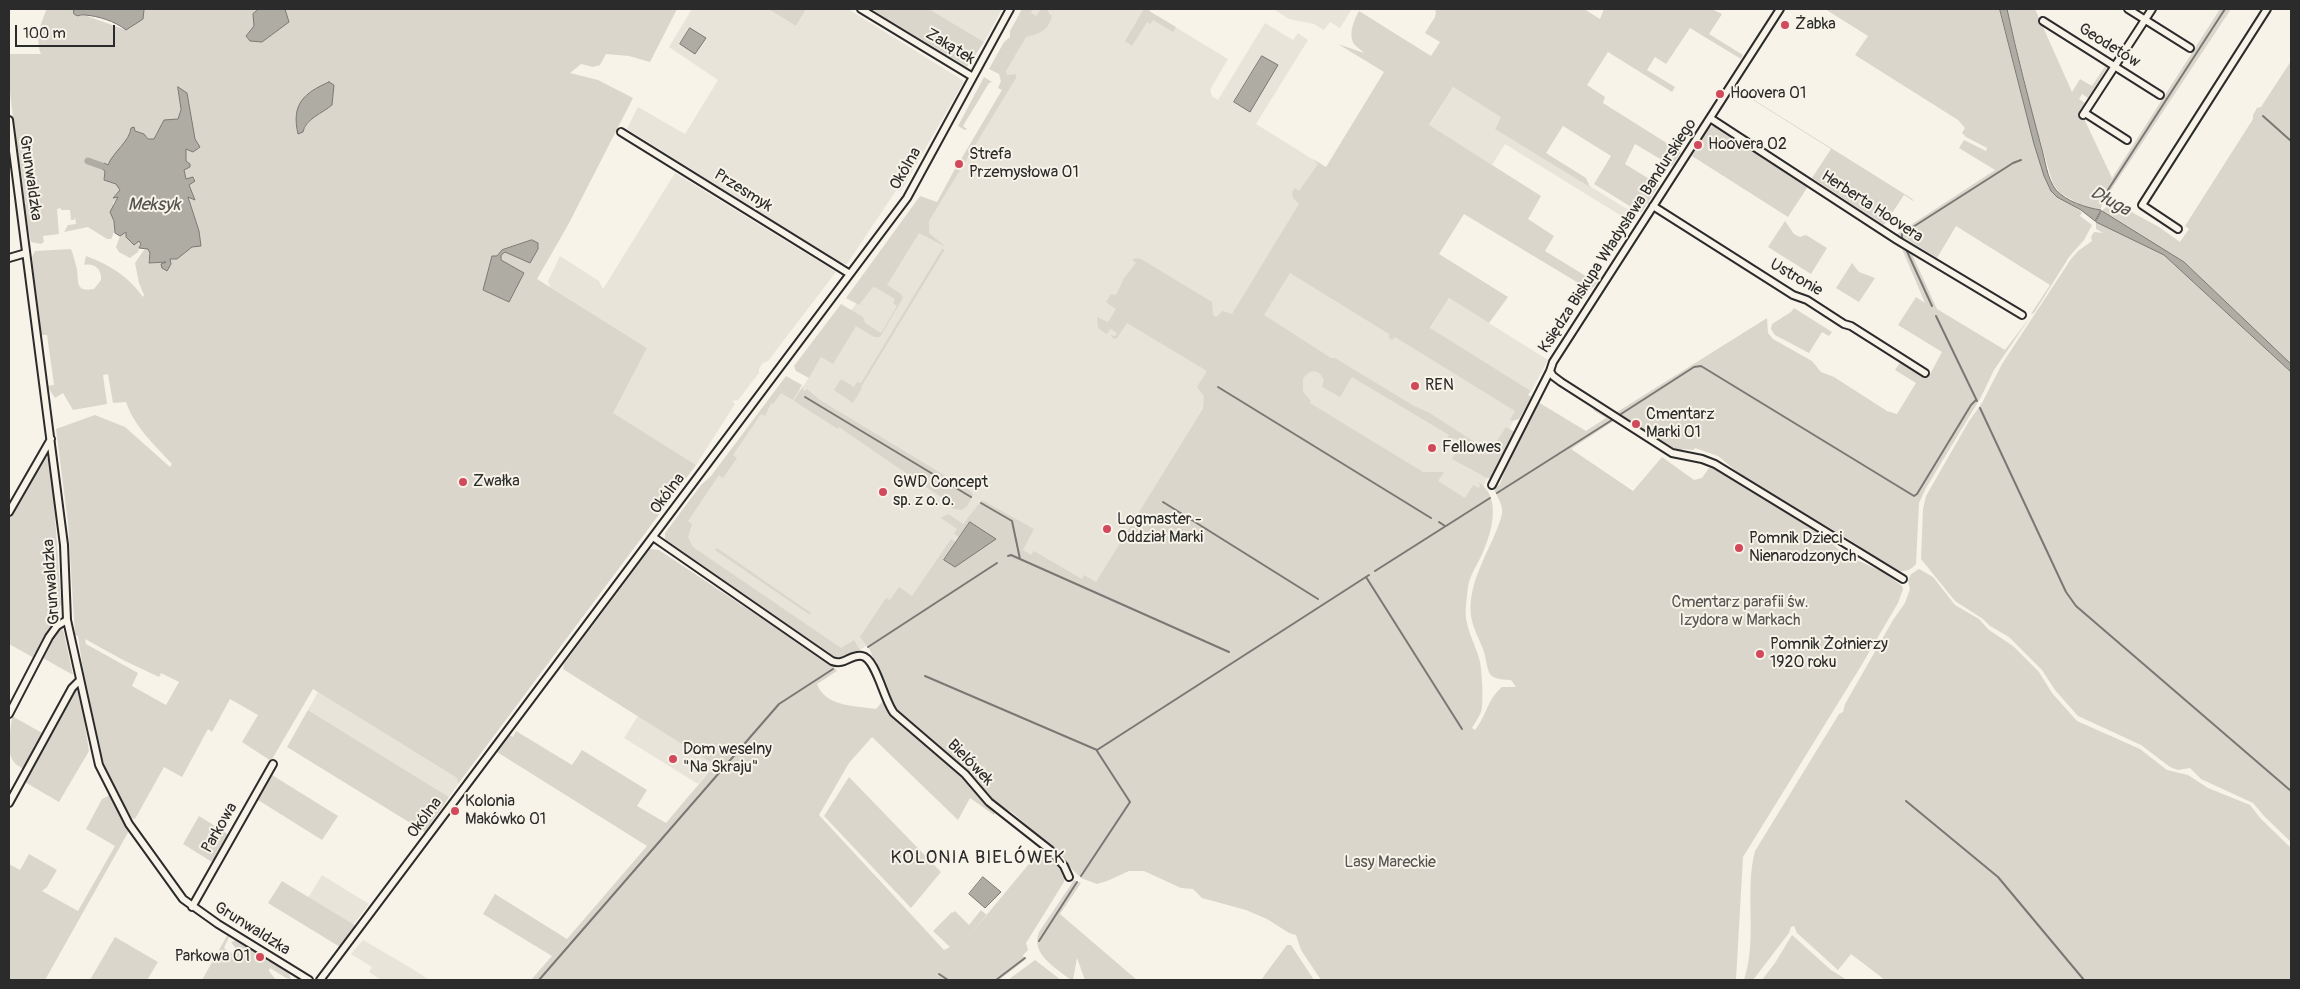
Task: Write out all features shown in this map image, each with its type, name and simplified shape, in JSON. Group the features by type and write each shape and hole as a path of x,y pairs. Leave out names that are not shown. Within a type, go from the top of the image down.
{"street":[{"name":"Zakątek","path":"861,9 973,77"},
{"name":"Okólna","path":"321,980 907,198 1010,9"},
{"name":"Księdza Biskupa Władysława Bandurskiego","path":"1492,485 1550,371 1551,365 1780,9"},
{"path":"2128,9 2190,48"},
{"path":"2127,140 2084,114 2152,9"},
{"path":"2178,229 2142,205 2267,9"},
{"name":"Geodetów","path":"2042,21 2160,95"},
{"name":"Herberta Hoovera","path":"1710,118 1897,240 2022,314"},
{"name":"Grunwaldzka","path":"9,120 64,545 67,620 97,757 110,788 129,824 175,890 192,907 309,980"},
{"name":"Przesmyk","path":"621,132 850,274"},
{"name":"Ustronie","path":"1653,206 1793,295 1807,300 1844,324 1851,326 1925,373"},
{"path":"9,258 26,253"},
{"path":"1550,371 1561,382 1672,453 1716,464 1903,580"},
{"path":"9,512 51,439"},
{"name":"Bielówek","path":"653,537 832,662 844,662 858,655 867,657 872,663 886,702 894,713 965,774 989,802 1050,850 1064,866 1068,877"},
{"path":"9,714 49,637 57,626 67,620"},
{"path":"9,803 72,688 80,680"},
{"name":"Parkowa","path":"192,907 273,764"}],"shaded area":[{"path":"692,9 768,9 796,26 806,9 848,9 964,81 901,191 897,190 895,192 847,264 842,264 627,129 638,107 685,134 718,80 669,47"},
{"path":"929,9 1002,9 984,42"},
{"path":"1028,9 1150,9 1149,11 1228,59 1210,90 1212,96 1218,100 1265,23 1293,40 1298,33 1308,40 1256,124 1325,167 1224,373 1096,583 1082,579 936,600 860,650 846,656 666,540 785,381 801,390 848,314 937,203 1011,81 993,70"},
{"path":"1273,9 1352,9 1340,28 1330,22 1324,30 1314,24 1289,19"},
{"path":"1453,87 1502,117 1495,128 1632,212 1628,220 1505,144 1492,165 1429,126"},
{"path":"675,173 836,272 768,361 763,363 759,373 738,400 732,401 735,404 696,465 612,413 647,348 550,287 548,281 560,256 599,281 603,289"},
{"path":"1288,268 1518,410 1475,505 1283,387 1260,314"},
{"path":"1449,298 1548,360 1531,391 1430,329"},
{"path":"318,692 457,778 458,784 449,797 308,710"},
{"path":"638,716 715,765 698,784 624,738"},
{"path":"322,875 369,904 353,925 308,898"},
{"path":"363,940 430,980 381,980 369,972 372,967 351,954"}],"green space":[{"path":"47,9 74,9 74,14 77,16 84,15 126,30 143,19 144,9 259,9 253,14 254,26 246,36 250,41 262,42 289,22 285,9 677,9 650,62 629,56 606,54 600,65 593,67 581,64 570,73 598,80 633,98 568,225 537,279 647,348 613,413 696,465 458,784 457,778 313,689 271,761 242,742 258,715 230,699 212,732 208,729 182,777 164,767 135,819 132,818 119,795 107,771 96,738 78,636 75,635 68,523 56,429 95,415 125,427 170,467 172,464 134,420 126,402 113,403 108,374 103,375 107,404 73,410 63,393 55,398 47,386 54,385 47,335 41,335 32,257 35,251 71,249 77,269 79,285 83,289 94,289 101,280 97,268 91,265 84,265 86,256 103,263 125,277 143,297 135,263 144,250 150,247 160,254 148,260 149,263 163,262 161,265 167,271 171,264 170,259 177,259 192,247 201,246 199,231 188,196 195,200 189,185 196,180 194,177 186,179 184,170 190,167 190,164 186,161 186,149 193,152 200,147 195,139 187,93 179,88 181,110 178,119 164,120 154,139 149,139 144,134 135,131 134,127 131,128 128,137 108,166 104,163 101,168 105,171 104,180 117,184 120,190 113,197 119,197 113,203 113,208 110,212 115,226 111,239 107,239 88,227 64,232 68,225 76,224 75,217 74,220 71,220 70,210 61,210 61,208 57,209 59,234 43,236 44,242 41,244 31,242 24,207 26,203 22,194 9,84 9,54 41,54 39,37","holes":["329,82 334,85 332,105 307,123 303,132 298,134 297,115 302,101 320,86","532,240 538,244 538,249 530,263 505,252 501,255 501,260 524,273 509,302 483,290 492,256 497,256 502,250","85,639 159,677 161,673 179,682 166,705 132,686 138,673 86,644"]},
{"path":"768,9 806,9 796,26"},
{"path":"871,9 929,9 984,42 967,67"},
{"path":"1022,9 1033,9 1031,13 1036,16 1041,9 1047,9 1050,15 1052,15 1051,20 1046,28 1026,37 1006,71 1007,75 1016,74 1016,78 929,221 929,233 946,247 919,233 887,285 901,294 903,298 880,337 874,337 856,326 833,364 821,357 809,378 796,371 794,366 841,304 863,317 865,323 881,333 897,306 893,303 895,299 875,287 872,288 859,305 846,298 920,196 937,202 956,167 961,164 960,161 1002,90 998,88 1001,81 999,74 989,69 1004,42 1010,37 1010,31"},
{"path":"1144,9 1150,9 1149,11 1176,27 1173,32 1153,20 1150,24 1147,22 1132,46 1125,41"},
{"path":"1432,9 1584,9 1600,19 1604,9 1712,9 1722,14 1709,34 1743,55 1741,59 1690,28 1666,64 1655,57 1647,70 1675,87 1672,92 1608,52 1587,85 1605,97 1603,103 1681,152 1672,166 1635,144 1625,164 1659,185 1641,213 1594,184 1611,156 1563,126 1546,153 1586,178 1590,187 1495,129 1501,117 1453,87 1429,125 1541,196 1528,219 1554,236 1545,251 1597,283 1590,290 1464,214 1439,254 1508,297 1489,323 1449,298 1430,328 1531,391 1528,395 1532,397 1519,419 1510,420 1515,411 1395,337 1392,340 1389,338 1389,334 1290,273 1264,315 1331,358 1335,358 1414,406 1428,412 1490,452 1506,427 1515,432 1494,473 1490,478 1487,478 1452,459 1461,442 1454,438 1447,450 1442,447 1449,435 1352,377 1340,397 1322,387 1324,380 1317,372 1309,373 1303,379 1303,392 1311,401 1310,403 1423,472 1444,472 1438,481 1465,498 1473,485 1479,488 1478,482 1490,496 1493,505 1492,525 1486,544 1469,582 1466,606 1467,623 1479,658 1482,677 1482,708 1472,728 1475,730 1497,691 1502,687 1516,687 1511,680 1493,677 1490,674 1472,621 1471,603 1476,578 1502,514 1502,506 1494,489 1500,484 1538,402 1586,431 1606,418 1593,410 1594,407 1615,420 1571,449 1633,491 1662,457 1694,480 1702,478 1709,468 1715,469 1822,533 1838,549 1883,572 1902,586 1903,589 1898,603 1743,857 1736,980 1321,980 1301,950 1296,935 1246,910 1202,898 1193,889 1181,888 1144,871 1129,871 1097,884 1081,878 1030,828 1013,813 991,800 954,761 894,709 870,650 860,637 886,598 890,600 899,587 912,596 951,539 956,542 945,559 996,539 971,522 959,537 954,534 957,529 941,518 948,514 963,524 982,500 1034,529 1023,550 1031,555 1034,551 1082,579 1084,575 1096,582 1203,408 1204,396 1197,387 1207,371 1127,323 1117,338 1114,339 1110,335 1115,336 1117,333 1111,329 1106,334 1098,328 1097,317 1108,322 1116,309 1106,302 1111,294 1116,295 1124,278 1136,263 1132,260 1136,258 1141,259 1212,302 1213,315 1216,317 1223,311 1232,314 1299,204 1293,198 1292,192 1295,188 1299,191 1318,164 1313,159 1326,167 1384,72 1338,44 1364,53 1352,40 1354,23 1359,11 1431,56 1440,42 1425,33 1435,17 1436,11"},
{"path":"1825,9 2000,9 2034,144 2044,176 2051,191 2082,212 2080,216 2092,225 2084,240 2069,257 2034,313 2031,314 2050,285 1956,226 1937,258 1905,238 1903,240 1897,236 1897,234 1995,170 1959,148 1964,140 1986,151 1987,148 1966,137 1962,133 1965,128 1958,120 1855,55 1868,36"},
{"path":"2007,9 2035,9 2072,92 2080,79 2092,86 2106,65 2108,66 2088,98 2082,94 2079,99 2085,103 2080,110 2112,178 2220,9 2231,9 2107,196 2128,206 2126,209 2159,227 2180,242 2189,229 2185,226 2253,119 2257,108 2261,107 2291,61 2291,364 2184,262 2102,211 2107,206 2104,201 2101,202 2103,203 2100,210 2090,209 2060,193 2053,184 2035,124"},
{"path":"984,77 992,82 989,83 963,126 967,129 965,130 958,126"},
{"path":"1735,88 1911,198 1915,202 1904,195 1884,225 1812,178 1831,149 1737,90 1733,95"},
{"path":"1714,126 1806,186 1807,188 1788,217 1692,156 1709,128"},
{"path":"1785,221 1794,234 1800,237 1806,235 1827,248 1811,274 1768,247"},
{"path":"2096,222 2108,226 2164,255 2291,372 2291,842 2253,803 2201,779 2190,768 2178,770 2170,767 2141,745 2078,716 2055,690 2042,670 2009,637 1955,601 1921,559 1923,509 1926,496 1969,421 1982,403 2002,364 2071,259 2078,251 2092,241 2091,237 2094,232 2103,233 2096,229"},
{"path":"126,232 129,240 141,242 138,252 130,258 119,252 116,247 120,236"},
{"path":"1897,243 1912,254 1937,309 2005,350 2031,316 1994,370 1981,397 1926,488 1919,503 1916,564 1911,569 1903,571 1893,570 1847,538 1746,479 1718,456 1695,448 1693,450 1683,449 1680,452 1617,412 1767,318 1768,333 1773,339 1812,361 1821,372 1834,377 1887,411 1897,414 1916,383 1895,370 1901,361 1928,378 1942,352 1898,325 1916,297 1925,303 1902,249 1895,245"},
{"path":"942,249 945,249 853,403 834,390 841,379 854,387 857,382 861,383"},
{"path":"1852,263 1859,272 1875,278 1859,302 1836,288"},
{"path":"1794,308 1832,332 1829,336 1822,332 1809,353 1775,335 1771,329 1772,324"},
{"path":"786,376 802,385 793,400 781,393 773,404 771,403 765,416 761,414 733,455 737,458 723,478 719,475 688,521 692,524 688,537 693,547 841,648 854,640 860,650 842,657 823,652 672,548 665,539 665,533 701,485 711,476"},
{"path":"803,386 803,390 807,389 820,400 972,492 973,496 967,506 962,510 954,509 947,504 948,502 839,427 838,429 794,401"},
{"path":"45,457 50,460 52,473 61,604 36,659 9,644 9,517"},
{"path":"717,548 811,613 810,615 715,550"},
{"path":"650,549 659,550 833,666 837,671 817,684 821,692 827,697 842,704 876,709 883,701 896,720 956,770 974,787 995,812 994,815 970,798 958,820 872,737 849,763 819,815 944,950 950,947 933,931 955,911 969,925 981,910 987,915 1043,847 1065,875 1064,882 1026,943 1028,950 1023,955 1025,960 999,980 531,980 552,956 483,914 495,894 567,939 647,846 497,752 509,735 513,737 516,731 572,765 582,750 647,790 637,806 666,823 715,765 563,669 564,664"},
{"path":"1919,569 1933,577 1955,605 1979,619 1989,630 2013,646 2039,672 2052,693 2077,721 2140,749 2167,770 2188,775 2208,788 2250,805 2261,819 2291,848 2291,980 1885,980 1851,954 1838,970 1797,933 1794,926 1791,927 1789,933 1753,980 1744,980 1750,948 1751,883 1755,851 1839,714 1843,712 1845,704 1893,620 1905,603 1910,589 1908,581 1911,574"},
{"path":"57,629 63,629 73,675 43,658"},
{"path":"76,688 79,689 89,751 59,802 23,781"},
{"path":"308,710 449,797 425,832 287,747"},
{"path":"12,716 44,734 28,763 22,768 16,764 10,752 9,738"},
{"path":"272,775 338,816 322,840 258,800"},
{"path":"849,777 941,872 911,908 824,816"},
{"path":"110,795 130,829 45,980 9,980 9,864 20,870 29,854 57,870 47,887 42,891 78,911 115,846 86,829 102,799"},
{"path":"199,816 229,835 212,862 183,844"},
{"path":"1074,880 1081,883 1060,914 1137,980 1085,980 1077,958 1073,980 1071,980 1041,954 1037,940 1039,932"},
{"path":"282,881 356,926 340,947 268,903"},
{"path":"228,934 229,937 224,948 233,954 236,949 231,942 237,940 269,962 288,972 291,979 270,968 269,971 276,980 202,980"},
{"path":"1792,935 1831,970 1847,980 1762,980"},
{"path":"115,937 158,962 147,980 90,980"},
{"path":"1287,945 1291,945 1314,980 1261,980"},
{"path":"1035,960 1061,980 1008,980"}],"water":[{"path":"74,9 144,10 143,19 126,30 117,24 101,18 85,15 77,16 74,14"},
{"path":"259,9 285,9 289,22 262,42 250,41 246,36 254,26 253,14"},
{"path":"2000,9 2007,9 2050,180 2060,194 2071,201 2089,208 2101,210 2095,221 2081,210 2057,197 2051,191 2044,176 2034,144"},
{"path":"690,28 706,38 695,54 680,44"},
{"path":"1262,56 1278,65 1250,112 1234,102"},
{"path":"329,82 334,85 332,105 307,123 303,132 298,134 296,115 298,107 306,95"},
{"name":"Meksyk","path":"178,87 187,93 195,139 200,147 193,152 186,149 186,161 190,164 190,167 184,170 186,179 193,177 195,181 189,185 195,200 188,197 199,231 201,246 192,247 177,259 170,259 171,264 167,271 162,268 161,264 166,262 149,263 150,253 148,249 139,248 141,244 139,241 134,245 126,237 126,232 120,236 115,233 114,221 110,212 118,197 113,198 120,190 116,184 104,180 105,171 101,168 104,163 108,165 128,137 131,128 134,127 135,131 144,134 148,139 154,139 164,120 178,119 181,110"},
{"path":"2102,211 2184,262 2291,364 2291,372 2164,255 2096,222"},
{"path":"532,240 538,243 538,249 530,263 505,252 501,255 501,260 524,273 509,302 483,290 492,256 497,256 502,250"},
{"path":"970,522 996,539 955,567 944,560"},
{"path":"983,877 1001,892 985,908 969,894"}],"waterway":[{"name":"Długa","path":"2104,196 2225,9"},
{"path":"2263,116 2291,141"},
{"path":"1902,241 1902,234 2013,163 2021,160"},
{"path":"88,161 102,166"},
{"path":"1905,247 1932,306"},
{"path":"1936,316 1977,401"},
{"path":"1621,414 1694,367 1701,366 1914,496 1976,400"},
{"path":"1218,387 1431,518"},
{"path":"805,397 971,497"},
{"path":"1980,408 2066,592 2076,606 2291,791"},
{"path":"1497,493 1612,420"},
{"path":"1375,571 1490,498"},
{"path":"1163,502 1318,599"},
{"path":"981,503 1012,521 1020,559 1229,652"},
{"path":"1439,522 1445,526"},
{"path":"1008,556 1011,555 1020,559"},
{"path":"868,647 997,563"},
{"path":"925,676 1097,750 1369,575"},
{"path":"1366,577 1462,729"},
{"path":"539,980 779,704 833,669"},
{"path":"1081,876 1130,802 1097,751"},
{"path":"1906,801 1998,877 2084,980"},
{"path":"1039,941 1077,882"},
{"path":"996,980 1025,958"},
{"path":"939,974 948,980"}],"place":[{"name":"Żabka","path":"1785,25"},
{"name":"Hoovera 01","path":"1720,94"},
{"name":"Hoovera 02","path":"1698,145"},
{"name":"Strefa Przemysłowa 01","path":"959,164"},
{"name":"REN","path":"1415,386"},
{"name":"Cmentarz Marki 01","path":"1636,424"},
{"name":"Fellowes","path":"1432,448"},
{"name":"Zwałka","path":"463,482"},
{"name":"GWD Concept sp. z o. o.","path":"883,492"},
{"name":"Logmaster - Oddział Marki","path":"1107,529"},
{"name":"Pomnik Dzieci Nienarodzonych","path":"1739,548"},
{"name":"Pomnik Żołnierzy 1920 roku","path":"1760,654"},
{"name":"Dom weselny \"Na Skraju\"","path":"673,759"},
{"name":"Kolonia Makówko 01","path":"455,811"},
{"name":"Parkowa 01","path":"260,957"}],"district":[{"name":"KOLONIA BIELÓWEK","path":"978,858"}],"park label":[{"name":"Cmentarz parafii św. Izydora w Markach","path":"1740,612"},
{"name":"Lasy Mareckie","path":"1390,863"}]}
